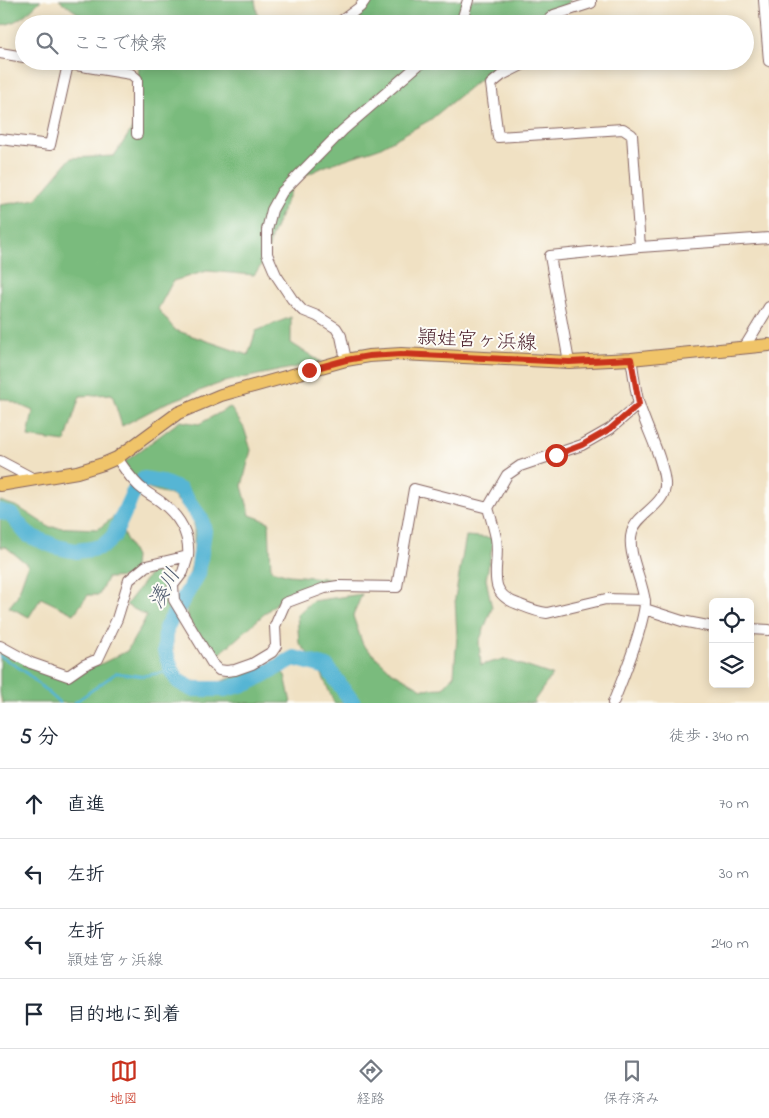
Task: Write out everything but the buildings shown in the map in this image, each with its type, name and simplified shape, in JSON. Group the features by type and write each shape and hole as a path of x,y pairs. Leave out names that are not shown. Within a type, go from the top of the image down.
{"main road":[{"name":"頴娃宮ヶ浜線","path":"0,485 77,472 103,464 117,458 178,413 222,396 346,360 401,354 569,362 631,359 769,345"}],"street":[{"path":"349,15 360,7 365,0"},
{"path":"464,15 468,0"},
{"path":"554,15 591,3 591,0"},
{"path":"764,0 769,61"},
{"path":"0,53 15,56"},
{"path":"0,139 50,145 67,70"},
{"path":"105,70 129,74 137,79 137,134"},
{"path":"346,360 341,336 336,328 318,316 302,310 276,275 267,254 267,230 272,210 282,192 343,130 412,70"},
{"path":"512,70 491,84 498,137 623,129 632,135 640,248"},
{"path":"569,362 550,256 769,238"},
{"path":"744,348 769,307"},
{"path":"613,703 635,646 645,604 630,541 632,531 662,496 665,486 662,465 639,404 631,359"},
{"path":"639,404 610,429 582,445 520,466 507,475 488,508 496,539 498,589 507,600 540,612 547,613 606,599 645,604 682,621 709,626"},
{"path":"117,458 144,491 161,502 174,514 185,530 189,544 188,556 183,572 174,584 174,600 212,663 219,670 226,671 252,664 272,652 276,646 275,626 286,603 325,588 338,586 398,587 414,490 488,508"},
{"path":"0,461 34,479"},
{"path":"0,646 31,663 68,676 84,665 98,660 117,619 129,580 146,566 188,556"},
{"path":"754,629 769,630"}],"green space":[{"path":"0,0 41,0 24,15 15,15 15,21 0,25"},
{"path":"59,0 255,0 258,15 80,15"},
{"path":"371,0 571,0 557,15 359,15"},
{"path":"139,70 494,70 475,83 430,120 379,148 328,165 295,180 271,238 267,258 254,275 207,271 173,281 158,309 175,330 248,355 256,331 291,317 291,343 321,362 224,382 166,403 122,426 112,394 80,396 65,442 28,437 33,411 6,399 0,399 0,205 36,199 71,158 114,156 136,123"},
{"path":"230,407 244,428 251,450 242,486 250,515 269,522 271,570 289,575 348,580 281,599 214,659 189,621 184,595 194,556 194,518 173,496 142,486 118,467 180,421 199,424"},
{"path":"0,501 18,507 49,527 98,529 115,516 135,557 133,577 107,578 99,595 88,595 74,614 41,598 29,617 9,607 17,597 28,565 6,547 0,547"},
{"path":"466,536 494,538 486,579 492,608 479,642 481,665 504,659 552,675 534,701 535,703 334,703 318,665 299,643 297,615 312,601 362,594 353,616 363,645 391,671 422,689 443,688 454,675 457,637 455,598"},
{"path":"153,570 172,586 173,649 178,680 217,683 271,663 285,675 291,703 2,703 0,693 0,651 58,675 101,664 127,651 147,616 126,605"}],"waterway":[{"name":"湊川","path":"0,511 11,515 28,535 57,547 76,551 103,546 113,537 133,493 144,479 161,482 180,490 201,519 204,531 198,574 166,628 165,651 172,671 178,681 192,689 225,689 248,683 294,658 327,667 353,703"},
{"path":"0,656 24,671 60,703"},
{"path":"74,703 116,673 142,676 172,671"}],"route":[{"path":"309,370 369,356 401,354 569,362 631,359 639,404 610,429 582,445 556,455"}]}
